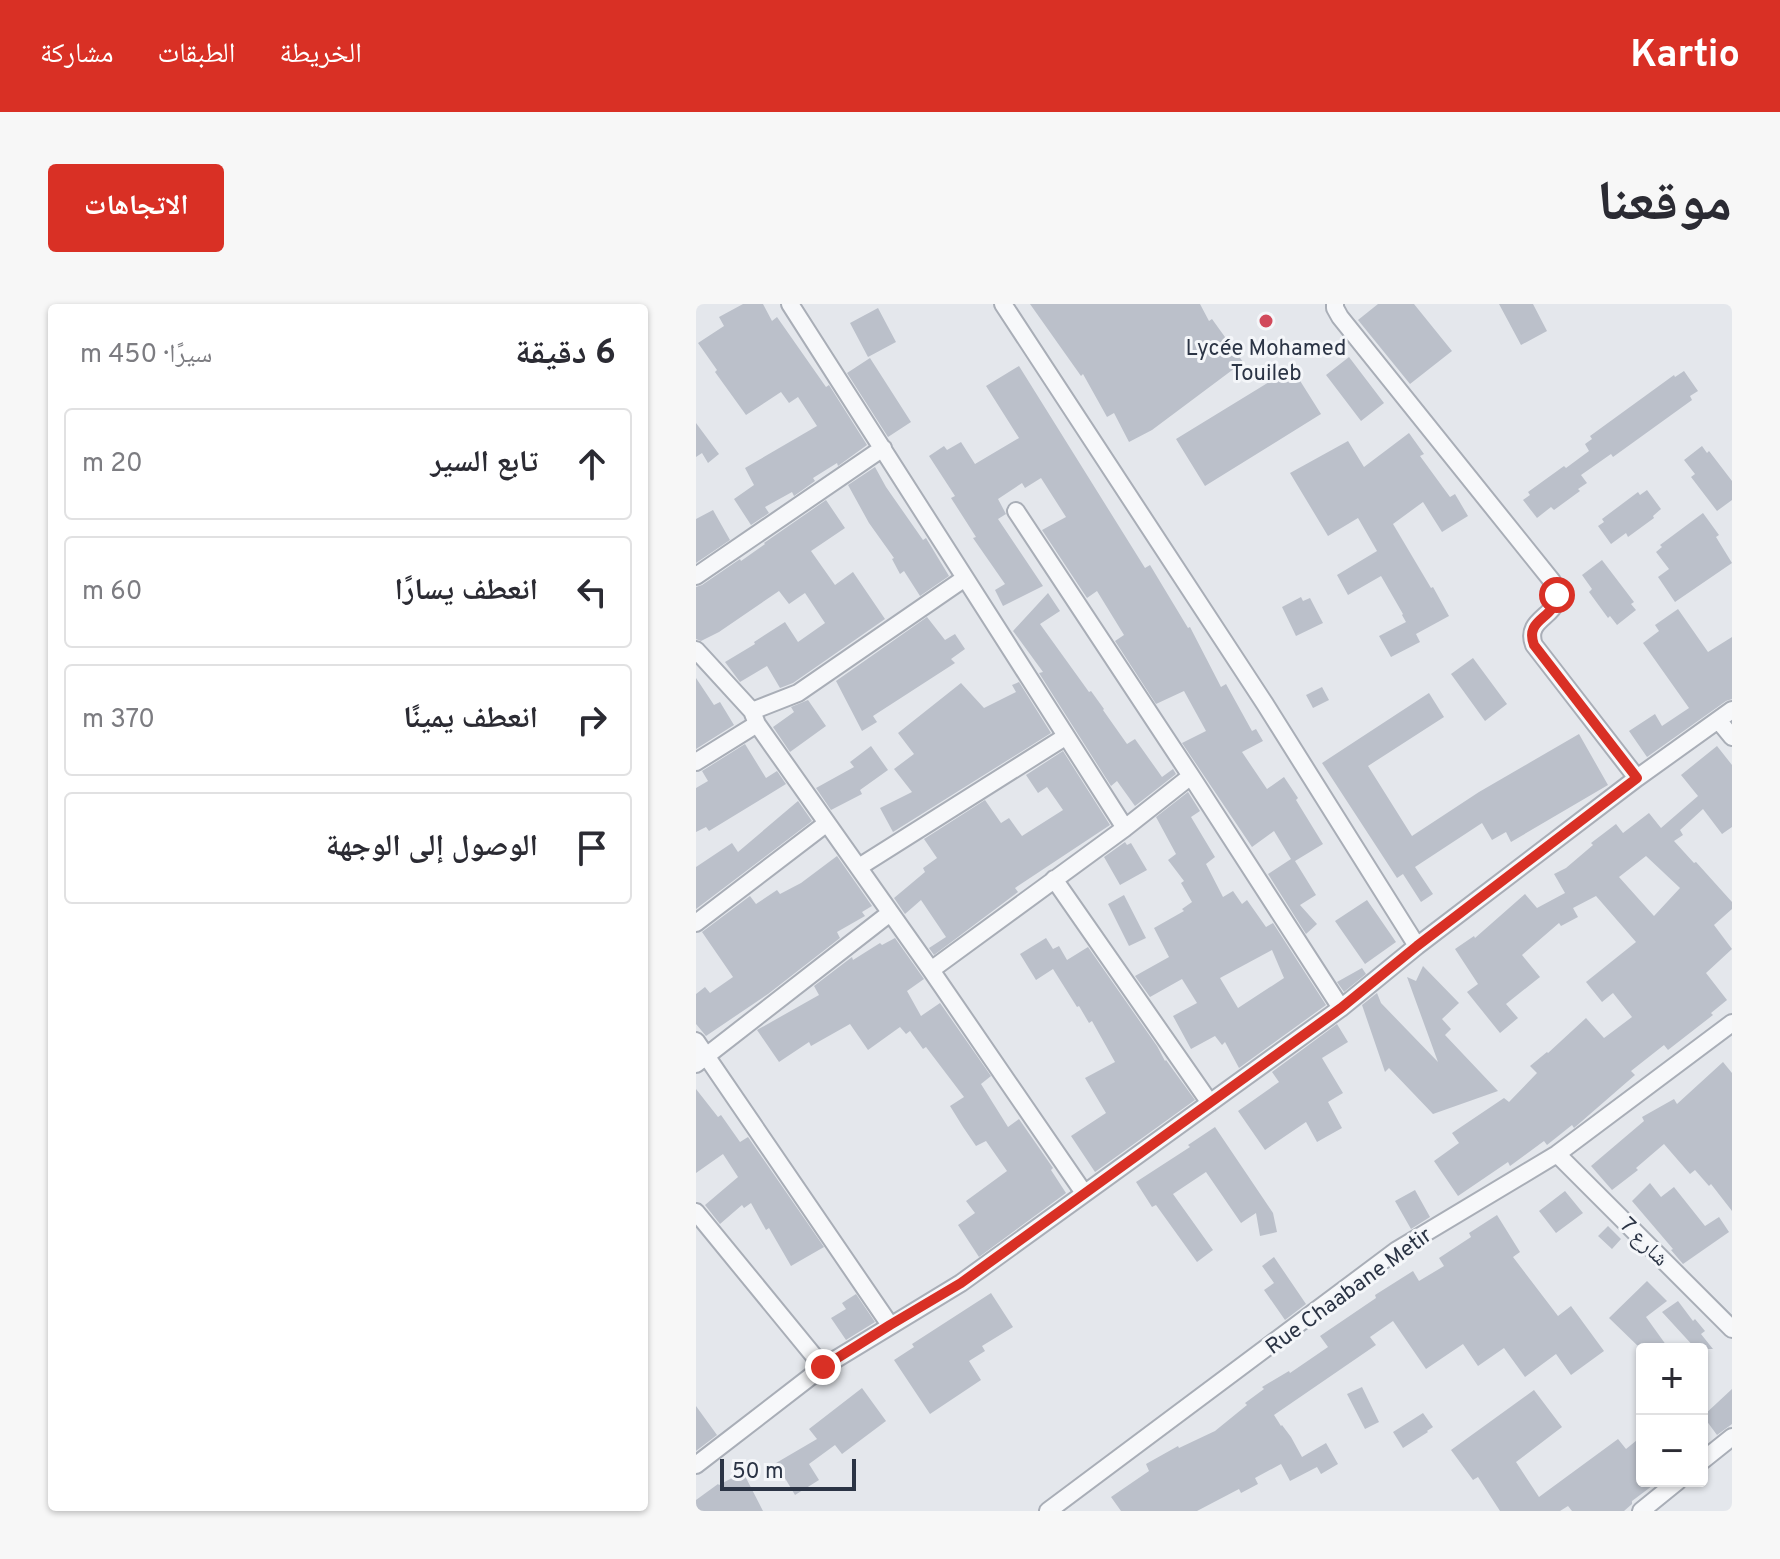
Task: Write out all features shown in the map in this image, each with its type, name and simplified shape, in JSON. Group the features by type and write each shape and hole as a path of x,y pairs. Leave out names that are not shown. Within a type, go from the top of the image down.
{"street":[{"path":"790,304 1125,828"},
{"path":"1003,304 1265,704 1417,946"},
{"path":"1335,304 1340,317 1552,581 1556,588 1557,604 1531,632 1534,645 1637,778"},
{"path":"696,576 883,448"},
{"path":"1016,511 1341,1008"},
{"path":"696,762 755,718 798,693 965,578"},
{"path":"696,650 755,718 1084,1193"},
{"path":"696,1465 823,1367 961,1283 1341,1008 1637,778 1725,715 1732,737"},
{"path":"859,867 1065,737"},
{"path":"931,970 1191,776"},
{"path":"696,923 827,823"},
{"path":"1054,879 1210,1103"},
{"path":"702,1060 890,913"},
{"name":"Rue Chaabane Metir","path":"1048,1511 1397,1250 1557,1154 1732,1023"},
{"path":"696,1041 702,1060 890,1325"},
{"name":"شارع 7","path":"1557,1154 1729,1321"},
{"path":"696,1212 823,1367"},
{"path":"1708,1456 1732,1437"},
{"path":"1641,1511 1671,1487"}],"building":[{"path":"743,304 763,304 772,321 777,317 826,387 829,385 867,445 838,466 837,463 813,478 815,481 794,496 792,492 765,507 769,513 751,525 734,499 754,485 745,468 817,426 798,397 789,403 781,392 746,415 715,372 717,370 698,343 724,326 719,317"},
{"path":"1030,304 1200,304 1209,321 1212,319 1243,362 1152,430 1129,442 1114,413 1107,417 1083,374 1081,376"},
{"path":"1378,304 1414,304 1452,351 1410,384 1358,320"},
{"path":"1499,304 1533,304 1547,331 1521,345"},
{"path":"878,308 896,342 868,357 850,323"},
{"path":"1349,357 1384,403 1361,421 1326,375"},
{"path":"870,358 911,422 888,437 847,373"},
{"path":"1019,366 1145,568 1150,565 1190,627 1221,687 1226,684 1252,731 1256,729 1263,741 1242,752 1267,789 1284,777 1323,844 1295,861 1316,895 1300,905 1317,924 1306,934 1268,874 1291,859 1274,831 1252,847 1182,743 1206,731 1184,691 1156,704 1115,641 1124,635 1097,591 1087,598 1042,530 1066,517 1041,478 1025,488 1022,483 998,499 1006,514 998,519 1043,586 1003,606 995,590 1005,584 973,538 976,537 951,498 955,496 929,456 944,446 947,450 961,442 975,464 1019,438 986,386"},
{"path":"1292,368 1321,414 1205,486 1176,439"},
{"path":"1684,371 1698,391 1690,396 1692,400 1613,457 1611,454 1581,475 1587,483 1578,489 1580,491 1537,518 1523,500 1530,495 1528,492 1589,451 1585,444 1592,439 1590,436"},
{"path":"696,423 719,454 708,463 702,453 696,457"},
{"path":"1409,433 1424,454 1420,456 1450,497 1455,494 1468,516 1442,532 1423,502 1393,524 1449,616 1416,634 1420,642 1391,657 1379,636 1406,622 1381,576 1348,595 1337,575 1377,551 1358,518 1328,536 1290,473 1348,441 1364,467"},
{"path":"1702,446 1732,481 1732,500 1717,511 1691,477 1695,474 1684,460"},
{"path":"875,467 949,576 920,596 904,571 900,574 894,558 869,523 848,485"},
{"path":"1647,490 1661,509 1628,537 1626,533 1611,544 1598,526 1604,522 1602,519 1638,492 1640,495"},
{"path":"826,500 845,528 811,551 835,585 853,572 885,619 793,683 780,688 767,666 740,682 725,662 785,622 798,642 825,623 805,593 789,604 779,591 701,641 696,639 696,587 741,561"},
{"path":"713,510 730,540 696,563 696,519"},
{"path":"1703,513 1719,535 1716,537 1732,563 1675,602 1658,577 1669,569 1656,552 1662,547 1660,545"},
{"path":"1602,560 1634,602 1631,604 1636,610 1617,625 1589,592 1592,589 1582,575"},
{"path":"1048,593 1060,611 1040,624 1127,744 1135,739 1162,777 1173,769 1176,774 1135,806 1117,781 1111,786 1039,673 1043,672 1013,631"},
{"path":"1301,597 1303,601 1310,598 1323,623 1296,636 1282,607"},
{"path":"1678,609 1708,652 1732,637 1732,699 1647,757 1629,731 1655,714 1662,726 1689,708 1643,643 1659,631 1655,625"},
{"path":"927,617 945,640 955,634 965,649 951,659 955,663 873,716 877,722 862,731 836,681"},
{"path":"1473,658 1507,704 1485,721 1451,674"},
{"path":"696,678 714,705 720,702 734,725 696,749"},
{"path":"1019,682 1051,733 893,832 880,808 912,792 894,769 914,754 898,733 961,683 984,708 1016,692 1012,685"},
{"path":"1322,687 1329,700 1313,708 1306,695"},
{"path":"1429,693 1444,717 1368,766 1412,836 1479,792 1579,734 1608,785 1511,842 1506,832 1492,840 1482,823 1415,867 1433,894 1421,902 1403,874 1397,878 1322,763"},
{"path":"808,700 826,726 790,752 773,727 794,712 791,707"},
{"path":"745,744 766,778 777,771 786,784 709,831 706,827 696,832 696,788 708,781 702,771"},
{"path":"871,746 888,770 860,790 862,794 831,810 816,788 854,767 850,762"},
{"path":"1717,746 1732,765 1732,827 1722,834 1703,809 1680,830 1683,835 1674,841 1732,902 1732,909 1714,925 1732,949 1706,973 1727,1000 1668,1050 1664,1045 1631,1071 1635,1075 1574,1128 1572,1125 1547,1145 1544,1141 1510,1166 1508,1162 1458,1196 1434,1161 1459,1143 1452,1133 1504,1098 1509,1102 1537,1073 1530,1066 1586,1018 1604,1038 1632,1017 1613,993 1602,1002 1586,982 1636,942 1596,896 1573,908 1578,917 1561,926 1559,923 1522,955 1540,977 1506,1004 1518,1018 1500,1033 1467,992 1478,984 1455,949 1475,938 1525,894 1537,908 1565,893 1554,874 1566,868 1616,824 1623,833 1649,813 1661,828 1698,796 1681,775","holes":["1646,856 1680,888 1654,916 1619,877"]},
{"path":"1063,751 1110,825 1015,888 1018,892 934,955 929,948 946,937 921,900 905,914 894,898 937,858 924,839 985,800 1001,823 1009,818 1022,836 1063,810 1047,787 1038,793 1026,775"},
{"path":"1188,792 1200,811 1191,817 1215,857 1206,864 1223,897 1233,891 1242,904 1247,900 1266,927 1273,923 1326,1005 1239,1068 1225,1042 1222,1045 1215,1036 1191,1049 1173,1016 1197,1003 1182,979 1150,997 1135,976 1169,957 1154,928 1184,911 1182,909 1192,902 1181,883 1184,881 1168,860 1176,854 1156,817","holes":["1272,950 1284,978 1238,1008 1220,978"]},
{"path":"798,801 812,821 696,909 696,867 732,843 738,852"},
{"path":"1125,842 1127,845 1131,843 1147,870 1120,885 1104,857"},
{"path":"837,856 872,906 862,912 865,916 837,932 840,938 768,994 706,1036 696,1024 696,994 705,987 710,993 733,977 702,932 750,896 756,904 777,890 780,894 801,883"},
{"path":"1124,895 1146,938 1129,946 1108,904"},
{"path":"1367,900 1396,942 1365,964 1335,921"},
{"path":"895,938 924,979 907,991 921,1016 940,1003 991,1076 981,1084 1008,1127 1019,1119 1053,1168 1051,1170 1066,1193 979,1257 958,1225 975,1213 966,1201 1007,1171 986,1141 976,1146 963,1127 950,1106 964,1097 926,1047 923,1049 910,1031 906,1034 900,1027 868,1050 850,1024 811,1046 809,1042 779,1062 757,1030 819,995 814,986 852,957 853,960 880,943 882,945"},
{"path":"1046,938 1053,949 1059,946 1067,960 1088,947 1195,1100 1095,1172 1071,1136 1106,1113 1085,1078 1115,1062 1092,1021 1089,1023 1077,1007 1053,969 1036,980 1020,954"},
{"path":"1423,966 1459,1003 1442,1019 1451,1029 1445,1035 1498,1091 1433,1114 1389,1068 1385,1072 1362,1005 1377,993 1381,1003 1438,1062 1407,977 1416,981"},
{"path":"1362,968 1366,974 1344,992 1337,982"},
{"path":"1337,1024 1348,1042 1322,1058 1343,1093 1328,1102 1342,1128 1317,1142 1306,1122 1265,1150 1238,1111 1279,1082 1272,1072"},
{"path":"1723,1062 1732,1073 1732,1211 1711,1184 1709,1186 1695,1170 1690,1174 1664,1144 1612,1190 1591,1166 1644,1121 1642,1117 1674,1099 1677,1104"},
{"path":"696,1089 718,1117 721,1115 740,1142 748,1137 824,1247 791,1266 751,1203 744,1208 742,1205 720,1224 705,1205 738,1177 723,1154 696,1173"},
{"path":"1215,1127 1273,1213 1277,1232 1260,1236 1256,1213 1241,1223 1206,1172 1173,1194 1213,1250 1197,1262 1156,1205 1152,1207 1136,1182"},
{"path":"1650,1183 1661,1197 1674,1187 1705,1226 1719,1217 1729,1232 1683,1264 1632,1201"},
{"path":"1415,1190 1430,1217 1411,1229 1395,1201"},
{"path":"1565,1191 1583,1213 1556,1233 1539,1211"},
{"path":"1497,1215 1520,1252 1513,1257 1558,1316 1571,1306 1604,1351 1571,1375 1556,1354 1525,1377 1504,1348 1478,1366 1463,1344 1426,1369 1393,1321 1370,1337 1376,1345 1274,1415 1302,1457 1326,1443 1338,1464 1321,1474 1317,1467 1290,1481 1281,1464 1255,1478 1258,1484 1241,1493 1239,1489 1197,1511 1121,1511 1111,1497 1149,1471 1146,1464 1178,1446 1215,1431 1247,1405 1245,1403 1264,1389 1262,1387 1290,1373 1328,1347 1320,1336 1413,1271 1419,1281 1444,1266 1439,1258"},
{"path":"1608,1226 1621,1239 1612,1249 1598,1236"},
{"path":"1274,1257 1306,1304 1285,1320 1264,1290 1274,1283 1262,1266"},
{"path":"1647,1281 1667,1301 1646,1317 1665,1343 1636,1344 1609,1318"},
{"path":"991,1293 1013,1327 982,1346 985,1351 969,1361 981,1380 930,1414 894,1360 914,1347 912,1344"},
{"path":"856,1294 875,1322 846,1340 831,1318 846,1309 842,1303"},
{"path":"1678,1301 1705,1331 1701,1334 1713,1349 1708,1349 1708,1343 1690,1343 1662,1312"},
{"path":"1362,1387 1379,1422 1365,1429 1347,1394"},
{"path":"862,1388 886,1421 842,1454 835,1445 809,1464 819,1480 795,1495 776,1463 817,1439 809,1429"},
{"path":"1732,1389 1732,1424 1717,1435 1708,1423 1708,1411"},
{"path":"1534,1390 1562,1427 1516,1462 1539,1497 1618,1439 1626,1449 1636,1441 1636,1487 1651,1487 1624,1511 1572,1511 1568,1506 1560,1511 1500,1511 1478,1477 1473,1480 1451,1450"},
{"path":"696,1406 717,1435 696,1451"},
{"path":"1423,1413 1433,1427 1403,1448 1393,1432"},
{"path":"743,1472 763,1511 696,1511 696,1500 718,1484"}],"place":[{"name":"Lycée Mohamed Touileb","path":"1266,321"}],"route":[{"path":"823,1367 961,1283 1341,1008 1637,778 1534,645 1531,632 1557,604 1557,595"}]}
